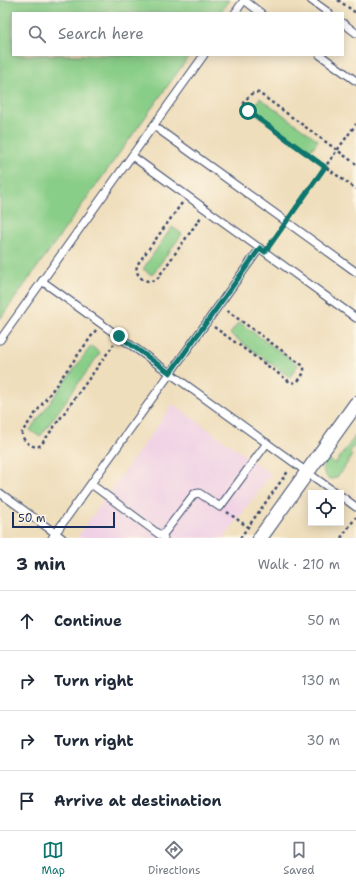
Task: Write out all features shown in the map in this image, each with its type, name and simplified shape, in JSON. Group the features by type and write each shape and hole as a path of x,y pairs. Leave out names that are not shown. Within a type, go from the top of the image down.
{"street":[{"path":"260,538 356,404"}],"lane":[{"path":"236,12 244,0 260,12"},
{"path":"311,0 328,12"},
{"path":"344,24 356,33"},
{"path":"0,340 203,56"},
{"path":"321,56 356,81"},
{"path":"154,126 356,272"},
{"path":"132,156 356,318"},
{"path":"54,536 219,305 262,250"},
{"path":"42,281 332,490"},
{"path":"91,484 163,537 194,494 199,493 220,508 267,443"},
{"path":"0,494 54,536 62,538"},
{"path":"344,498 356,507"}],"path":[{"path":"338,0 356,13"},
{"path":"356,164 259,93 255,92 250,94 244,103 248,111 356,189"},
{"path":"262,250 286,221 356,124"},
{"path":"187,196 138,265 137,271 139,276 150,282 157,279 206,210"},
{"path":"207,322 290,382 298,382 304,372 304,367 302,365 219,305"},
{"path":"101,323 22,432 22,438 36,448 41,445 119,336"},
{"path":"240,538 294,463"},
{"path":"341,538 356,517"},
{"path":"237,520 248,527"}],"shaded area":[{"path":"173,404 271,474 224,538 81,538 78,536"}],"green space":[{"path":"0,0 229,0 221,12 12,12 12,56 189,56 0,319"},
{"path":"260,98 318,140 310,152 251,110"},
{"path":"172,227 182,234 152,275 143,269"},
{"path":"239,322 298,365 290,377 230,334"},
{"path":"91,346 100,353 40,437 30,430"},
{"path":"356,435 356,443 349,453 352,455 341,472 334,479 327,477 323,470 325,458 326,457 335,464"}],"route":[{"path":"119,336 170,373 260,248 265,252 325,167 248,111"}]}
